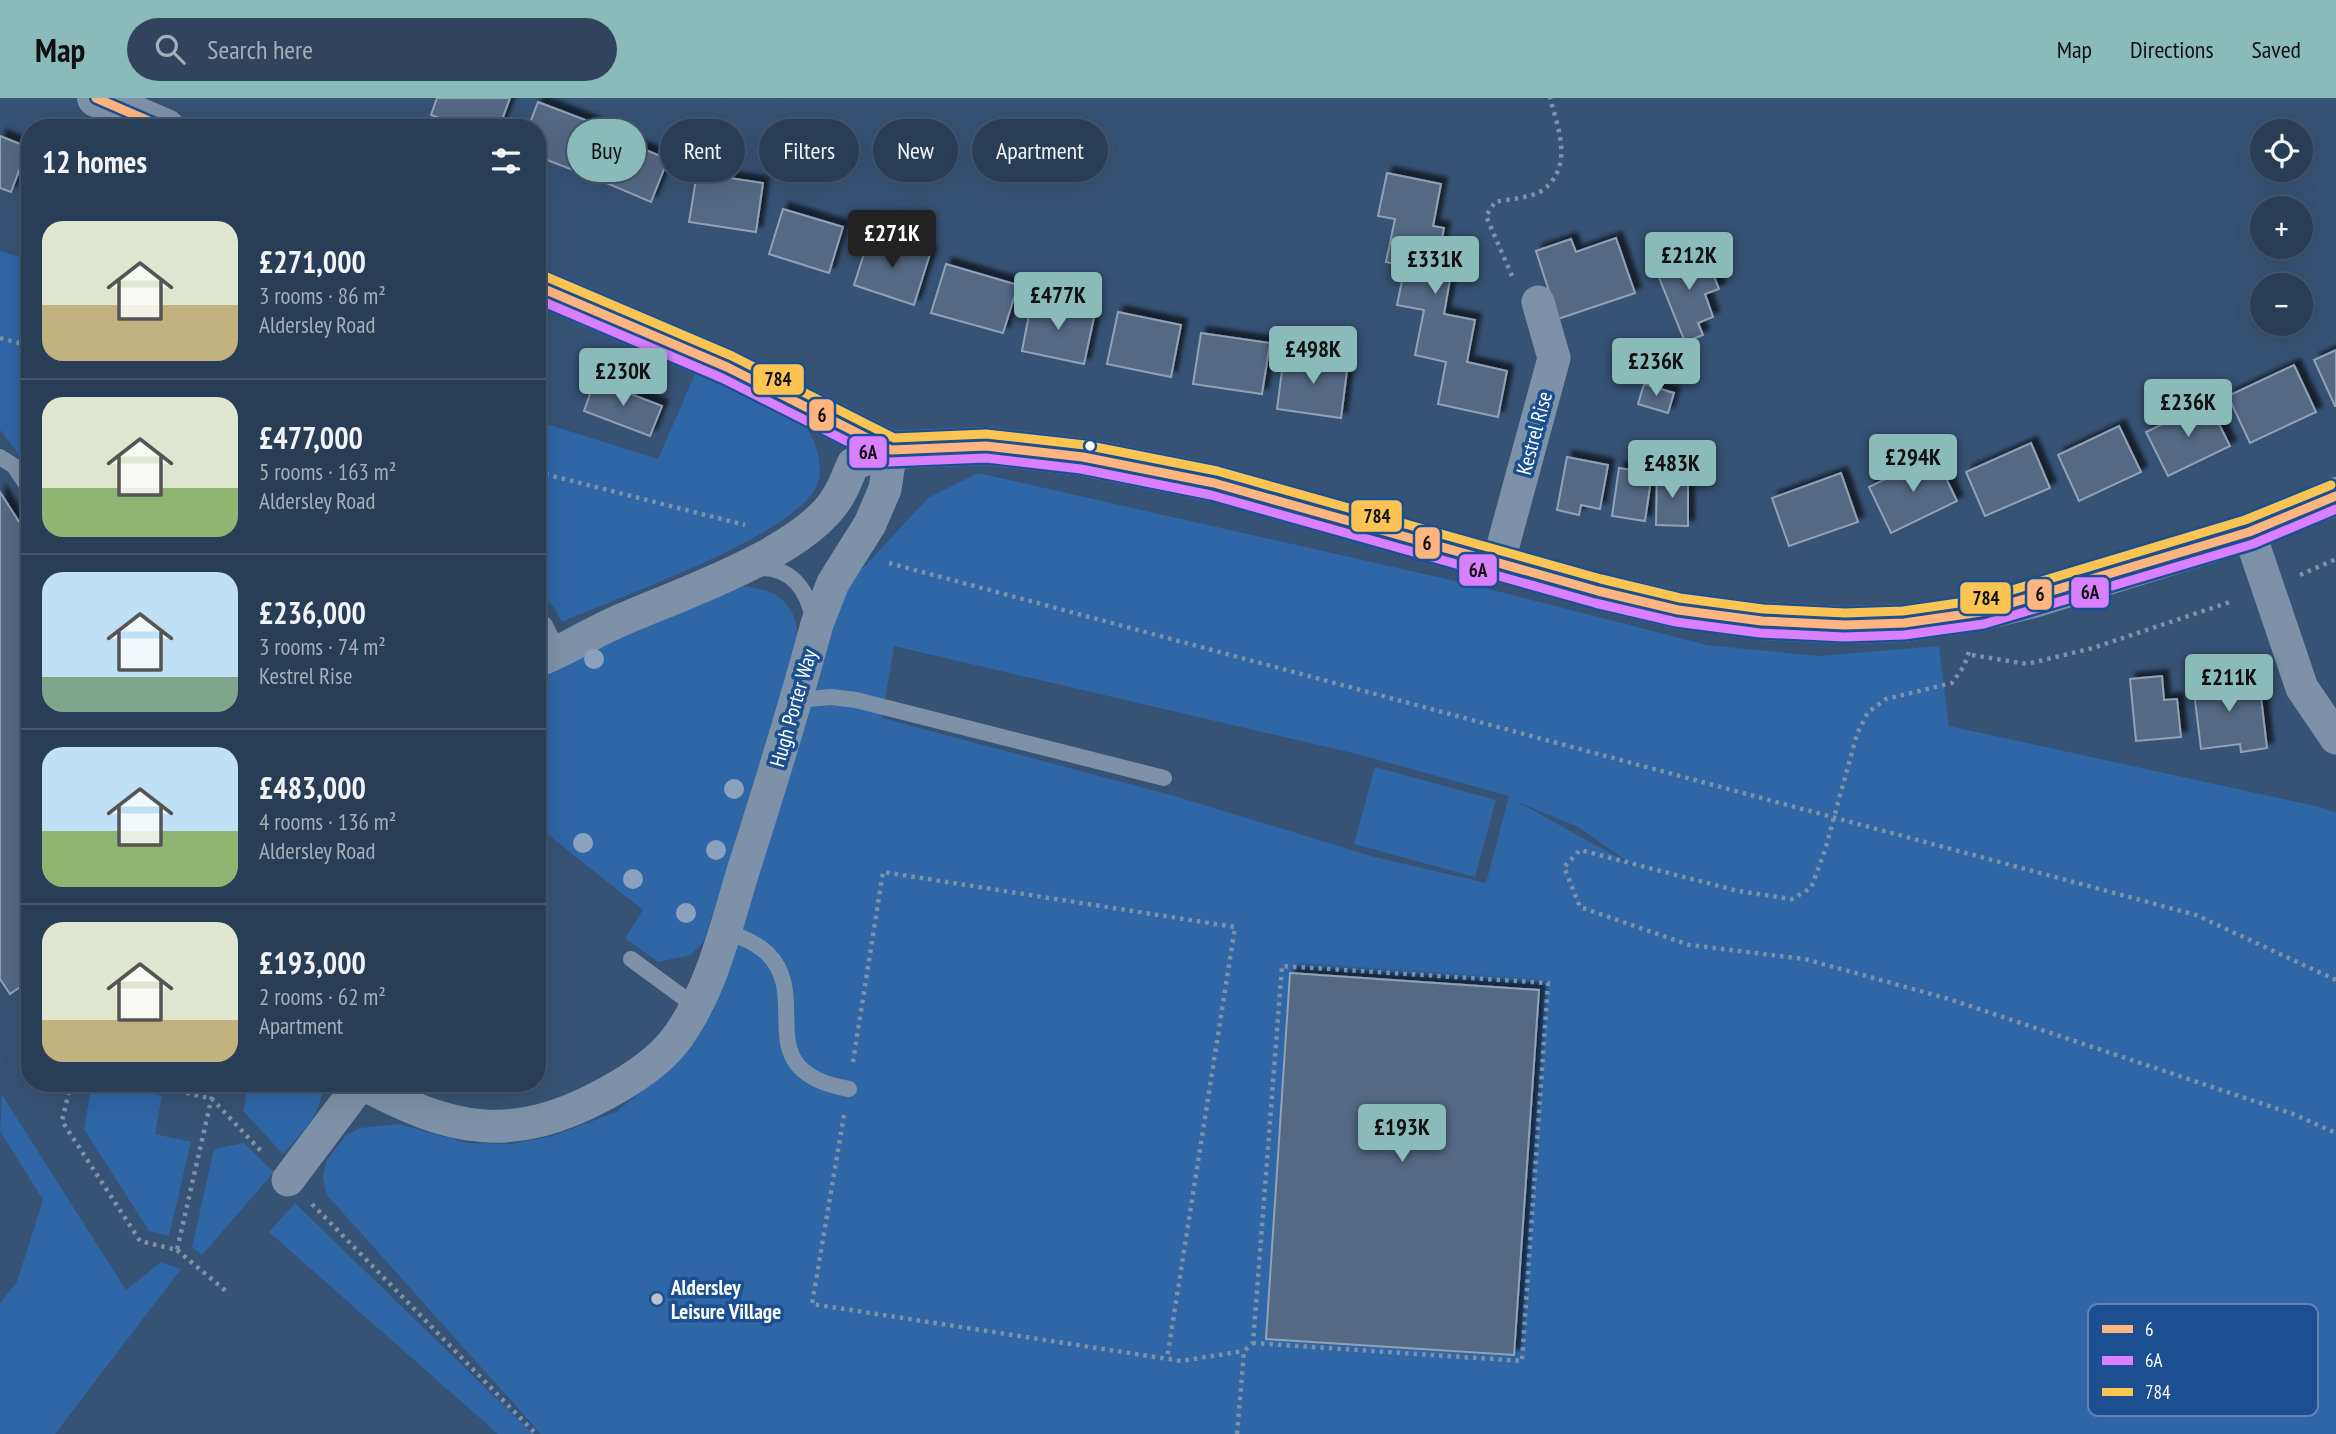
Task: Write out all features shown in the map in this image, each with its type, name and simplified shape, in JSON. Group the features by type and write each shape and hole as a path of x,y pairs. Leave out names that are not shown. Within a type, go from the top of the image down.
{"street":[{"path":"96,98 145,119"},
{"path":"546,290 727,367 891,450"},
{"name":"Kestrel Rise","path":"1498,564 1555,358 1538,302"},
{"path":"548,657 591,633 738,569 797,537 837,499 853,464 891,450 986,446 1097,460 1214,483 1498,564 1678,610 1762,621 1845,625 1904,624 1981,612 2033,599 2249,532 2336,496"},
{"name":"Hugh Porter Way","path":"378,1092 419,1113 476,1127 520,1125 563,1115 634,1078 672,1044 695,1006 724,932 797,700 814,633 833,583 852,553 885,489 891,450"},
{"path":"2249,532 2302,688 2336,738"},
{"name":"Hugh Porter Way","path":"288,1180 354,1092"}],"lane":[{"path":"0,457 14,466 21,476"},
{"path":"738,569 771,567 787,572 810,603 814,633"},
{"path":"546,636 548,657"},
{"path":"797,700 831,697 856,701 1164,778"},
{"path":"724,932 754,942 769,955 778,968 784,984 787,1045 794,1058 814,1078 828,1085 849,1089"},
{"path":"631,959 695,1006"}],"path":[{"path":"1538,302 1530,280 1514,288 1486,216 1495,202 1542,190 1556,173 1563,150 1550,98"},
{"path":"0,338 21,344"},
{"path":"546,474 797,537"},
{"path":"852,553 2196,915 2336,980"},
{"path":"1968,654 2027,664 2093,648 2270,589 2336,559"},
{"path":"1981,612 1964,666 1952,683 1886,699 1868,712 1857,734 1825,850 1811,888 1792,899 1738,891 1580,850 1564,867 1580,907 1689,944 1805,959 1949,999 2293,1114 2336,1133"},
{"path":"1167,1359 1235,926 883,872 812,1304 1167,1359 1181,1361 1244,1351 1253,1343 1282,966 1548,983 1522,1361 1253,1343"},
{"path":"69,1092 62,1121 140,1241 177,1250 227,1292"},
{"path":"183,1092 212,1099 536,1434"},
{"path":"177,1250 213,1092"},
{"path":"1237,1434 1244,1351"}],"shaded area":[{"path":"0,251 21,257 21,457 0,430"},
{"path":"698,367 763,395 794,413 813,440 820,474 812,494 793,512 766,531 658,583 562,622 546,599 546,424 658,459"},
{"path":"978,473 1473,585 1707,645 1818,656 1939,646 1949,726 2320,807 2336,813 2336,1434 541,1434 326,1194 323,1178 326,1162 345,1136 360,1128 398,1124 468,1143 511,1144 553,1136 616,1112 671,1068 713,1011 746,915 852,553 861,570 928,498","holes":["894,646 1357,754 1509,796 1486,883 1371,856 1178,797 882,718","1518,802 1578,827 1634,866"]},
{"path":"739,586 777,596 792,612 798,636 797,651 704,941 691,955 658,962 625,938 643,910 546,833 546,662"},
{"path":"1375,767 1496,800 1475,877 1354,844"},
{"path":"90,1092 146,1092 162,1096 155,1134 191,1142 169,1236 149,1231 84,1129"},
{"path":"247,1092 322,1092 316,1113 283,1154 243,1111"},
{"path":"2,1095 126,1290 161,1262 181,1269 55,1434 0,1434 0,1303 17,1282 43,1200 0,1131"},
{"path":"244,1143 274,1172 202,1255 192,1247 214,1149"},
{"path":"295,1203 533,1434 498,1434 269,1232"}],"building":[{"path":"437,98 510,98 502,119 442,119 431,115"},
{"path":"538,102 583,119 567,119 567,168 546,160 546,119 531,119"},
{"path":"0,136 21,144 21,166 11,192 0,188"},
{"path":"646,150 660,156 660,179 651,202 604,182 646,182"},
{"path":"1387,173 1441,184 1433,226 1444,228 1436,271 1451,274 1444,314 1475,320 1467,362 1507,371 1498,417 1438,404 1446,362 1415,355 1424,310 1397,305 1405,266 1386,262 1395,219 1378,216"},
{"path":"745,180 763,183 756,232 689,222 696,182"},
{"path":"783,209 843,227 829,273 769,254"},
{"path":"870,235 930,254 914,305 854,285"},
{"path":"1616,238 1635,293 1558,319 1536,251 1571,239 1576,252"},
{"path":"1704,251 1719,289 1705,294 1713,317 1698,323 1703,335 1685,342 1656,270"},
{"path":"946,264 1018,285 1003,333 931,313"},
{"path":"1032,299 1095,313 1084,364 1022,351"},
{"path":"1118,312 1181,325 1171,377 1107,364"},
{"path":"1201,333 1270,343 1262,394 1193,384"},
{"path":"2336,350 2336,406 2335,406 2314,360"},
{"path":"1284,355 1348,363 1341,418 1277,409"},
{"path":"2294,365 2316,412 2250,443 2228,396"},
{"path":"595,380 662,406 650,436 584,411"},
{"path":"1644,384 1674,393 1668,413 1638,404"},
{"path":"2208,402 2230,446 2168,476 2146,432"},
{"path":"2119,426 2141,472 2079,501 2058,455"},
{"path":"2031,443 2050,488 1985,516 1966,472"},
{"path":"1935,455 1957,501 1891,533 1869,487"},
{"path":"1567,457 1608,465 1600,509 1581,505 1579,515 1557,510"},
{"path":"1619,468 1652,473 1645,521 1612,516"},
{"path":"1657,473 1688,474 1688,526 1656,525"},
{"path":"1841,473 1858,522 1789,546 1772,498"},
{"path":"0,492 21,525 21,986 10,994 0,979"},
{"path":"2241,670 2245,699 2261,697 2267,748 2241,752 2240,744 2201,749 2194,692 2207,690 2206,674"},
{"path":"2162,676 2164,700 2177,699 2181,737 2136,741 2130,679"},
{"path":"1290,973 1539,990 1514,1355 1266,1339"}],"transit line":[{"name":"6","path":"96,98 144,119"},
{"name":"784","path":"546,277 732,356 894,438 986,434 1085,445 1217,471 1601,579 1680,598 1763,609 1845,613 1903,611 1979,600 2245,520 2331,485"},
{"name":"6","path":"546,290 727,367 891,450 986,446 1083,457 1214,483 1598,591 1678,610 1762,621 1845,625 1904,623 1981,612 2249,532 2336,496"},
{"name":"6A","path":"546,303 722,378 888,462 986,458 1081,469 1211,495 1595,603 1676,622 1760,633 1844,637 1904,635 1984,624 2253,544 2336,509"}],"place":[{"name":"Aldersley Leisure Village","path":"657,1299"}]}
